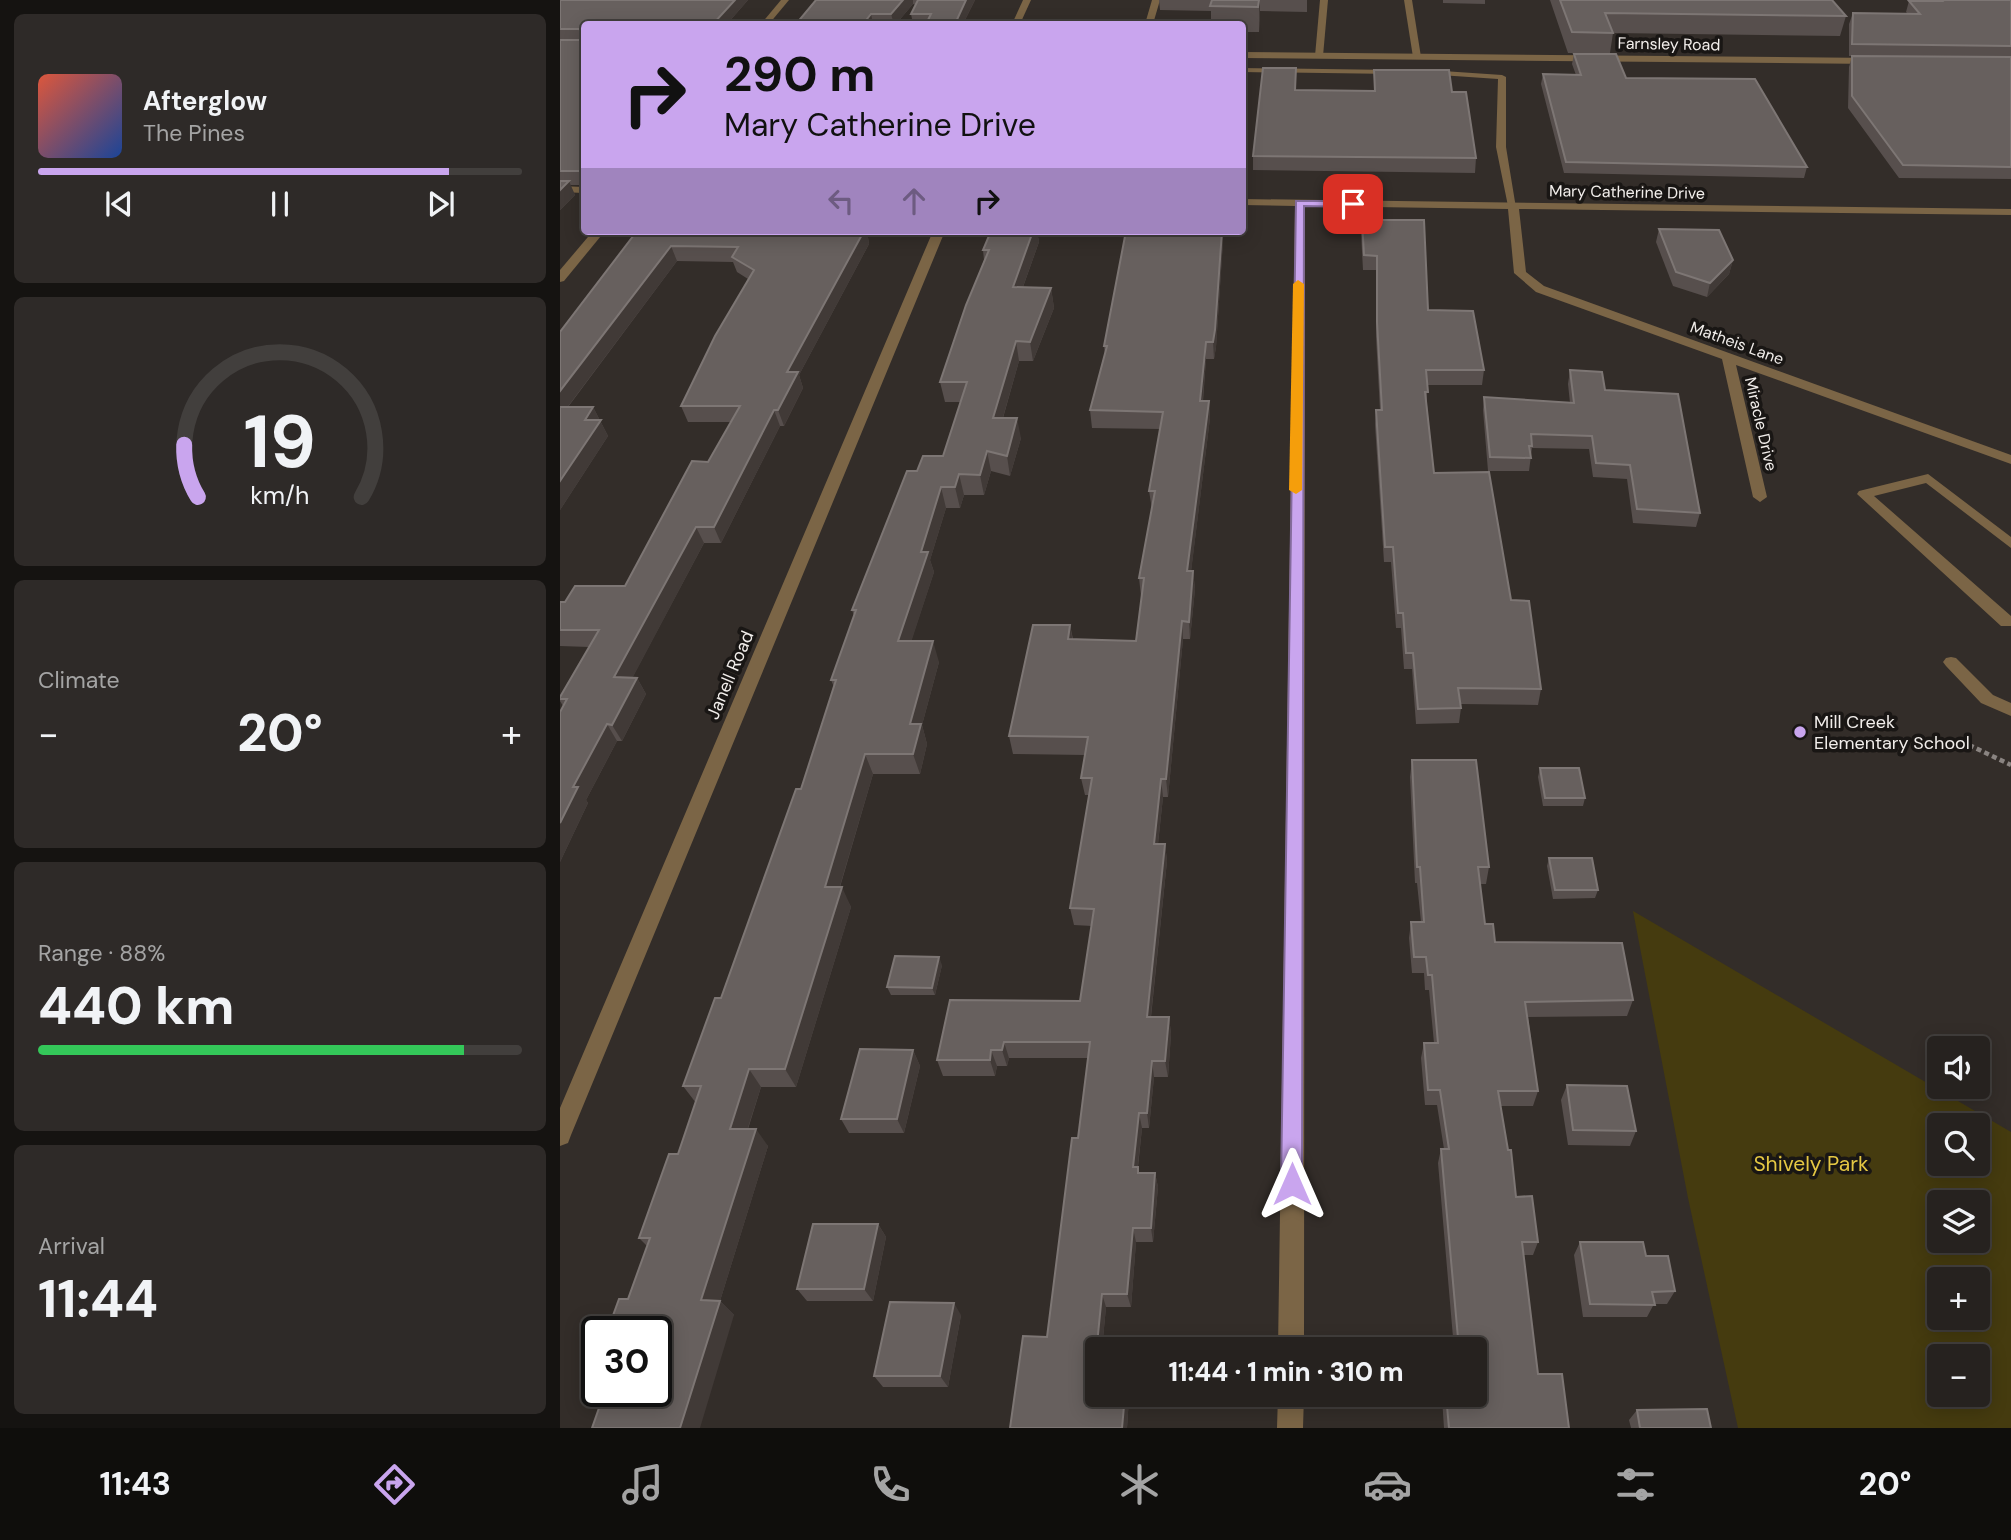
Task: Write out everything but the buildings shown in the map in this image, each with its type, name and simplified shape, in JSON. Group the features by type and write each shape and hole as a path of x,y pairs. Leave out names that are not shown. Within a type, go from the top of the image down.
{"street":[{"path":"768,21 785,0"},
{"path":"1017,21 1027,0"},
{"name":"Farnsley Road","path":"1246,55 1886,61"},
{"path":"560,189 581,190"},
{"name":"Mary Catherine Drive","path":"1246,202 2011,212"},
{"path":"1291,1337 1300,203"},
{"name":"Matheis Lane","path":"1513,206 1518,263 1526,280 1557,297 2011,460"},
{"path":"560,278 595,235"},
{"name":"Janell Road","path":"560,1135 937,235"},
{"name":"Miracle Drive","path":"1728,358 1760,497"},
{"path":"1290,1407 1290,1428"}],"lane":[{"path":"1150,21 1156,0"},
{"path":"1320,56 1324,0"},
{"path":"1408,0 1417,57"},
{"path":"1332,70 1334,56"},
{"path":"1496,58 1496,77"},
{"path":"1246,70 1409,72"},
{"path":"1422,72 1502,77 1501,147 1513,206"},
{"path":"2011,544 1928,478 1864,494 2006,622 2011,621"},
{"path":"1951,662 1987,699 2011,710"}],"path":[{"path":"1969,745 2011,765"}],"green space":[{"name":"Shively Park","path":"1633,911 1927,1083 1927,1099 1955,1099 1979,1113 1927,1113 1927,1176 1990,1176 1990,1120 2011,1132 2011,1428 1738,1428 1688,1198"}],"slow traffic":[{"path":"1296,490 1298,284"}],"place":[{"name":"Mill Creek Elementary School","path":"1800,732"}],"route":[{"path":"1292,1184 1295,549 1300,203 1353,204"}]}
